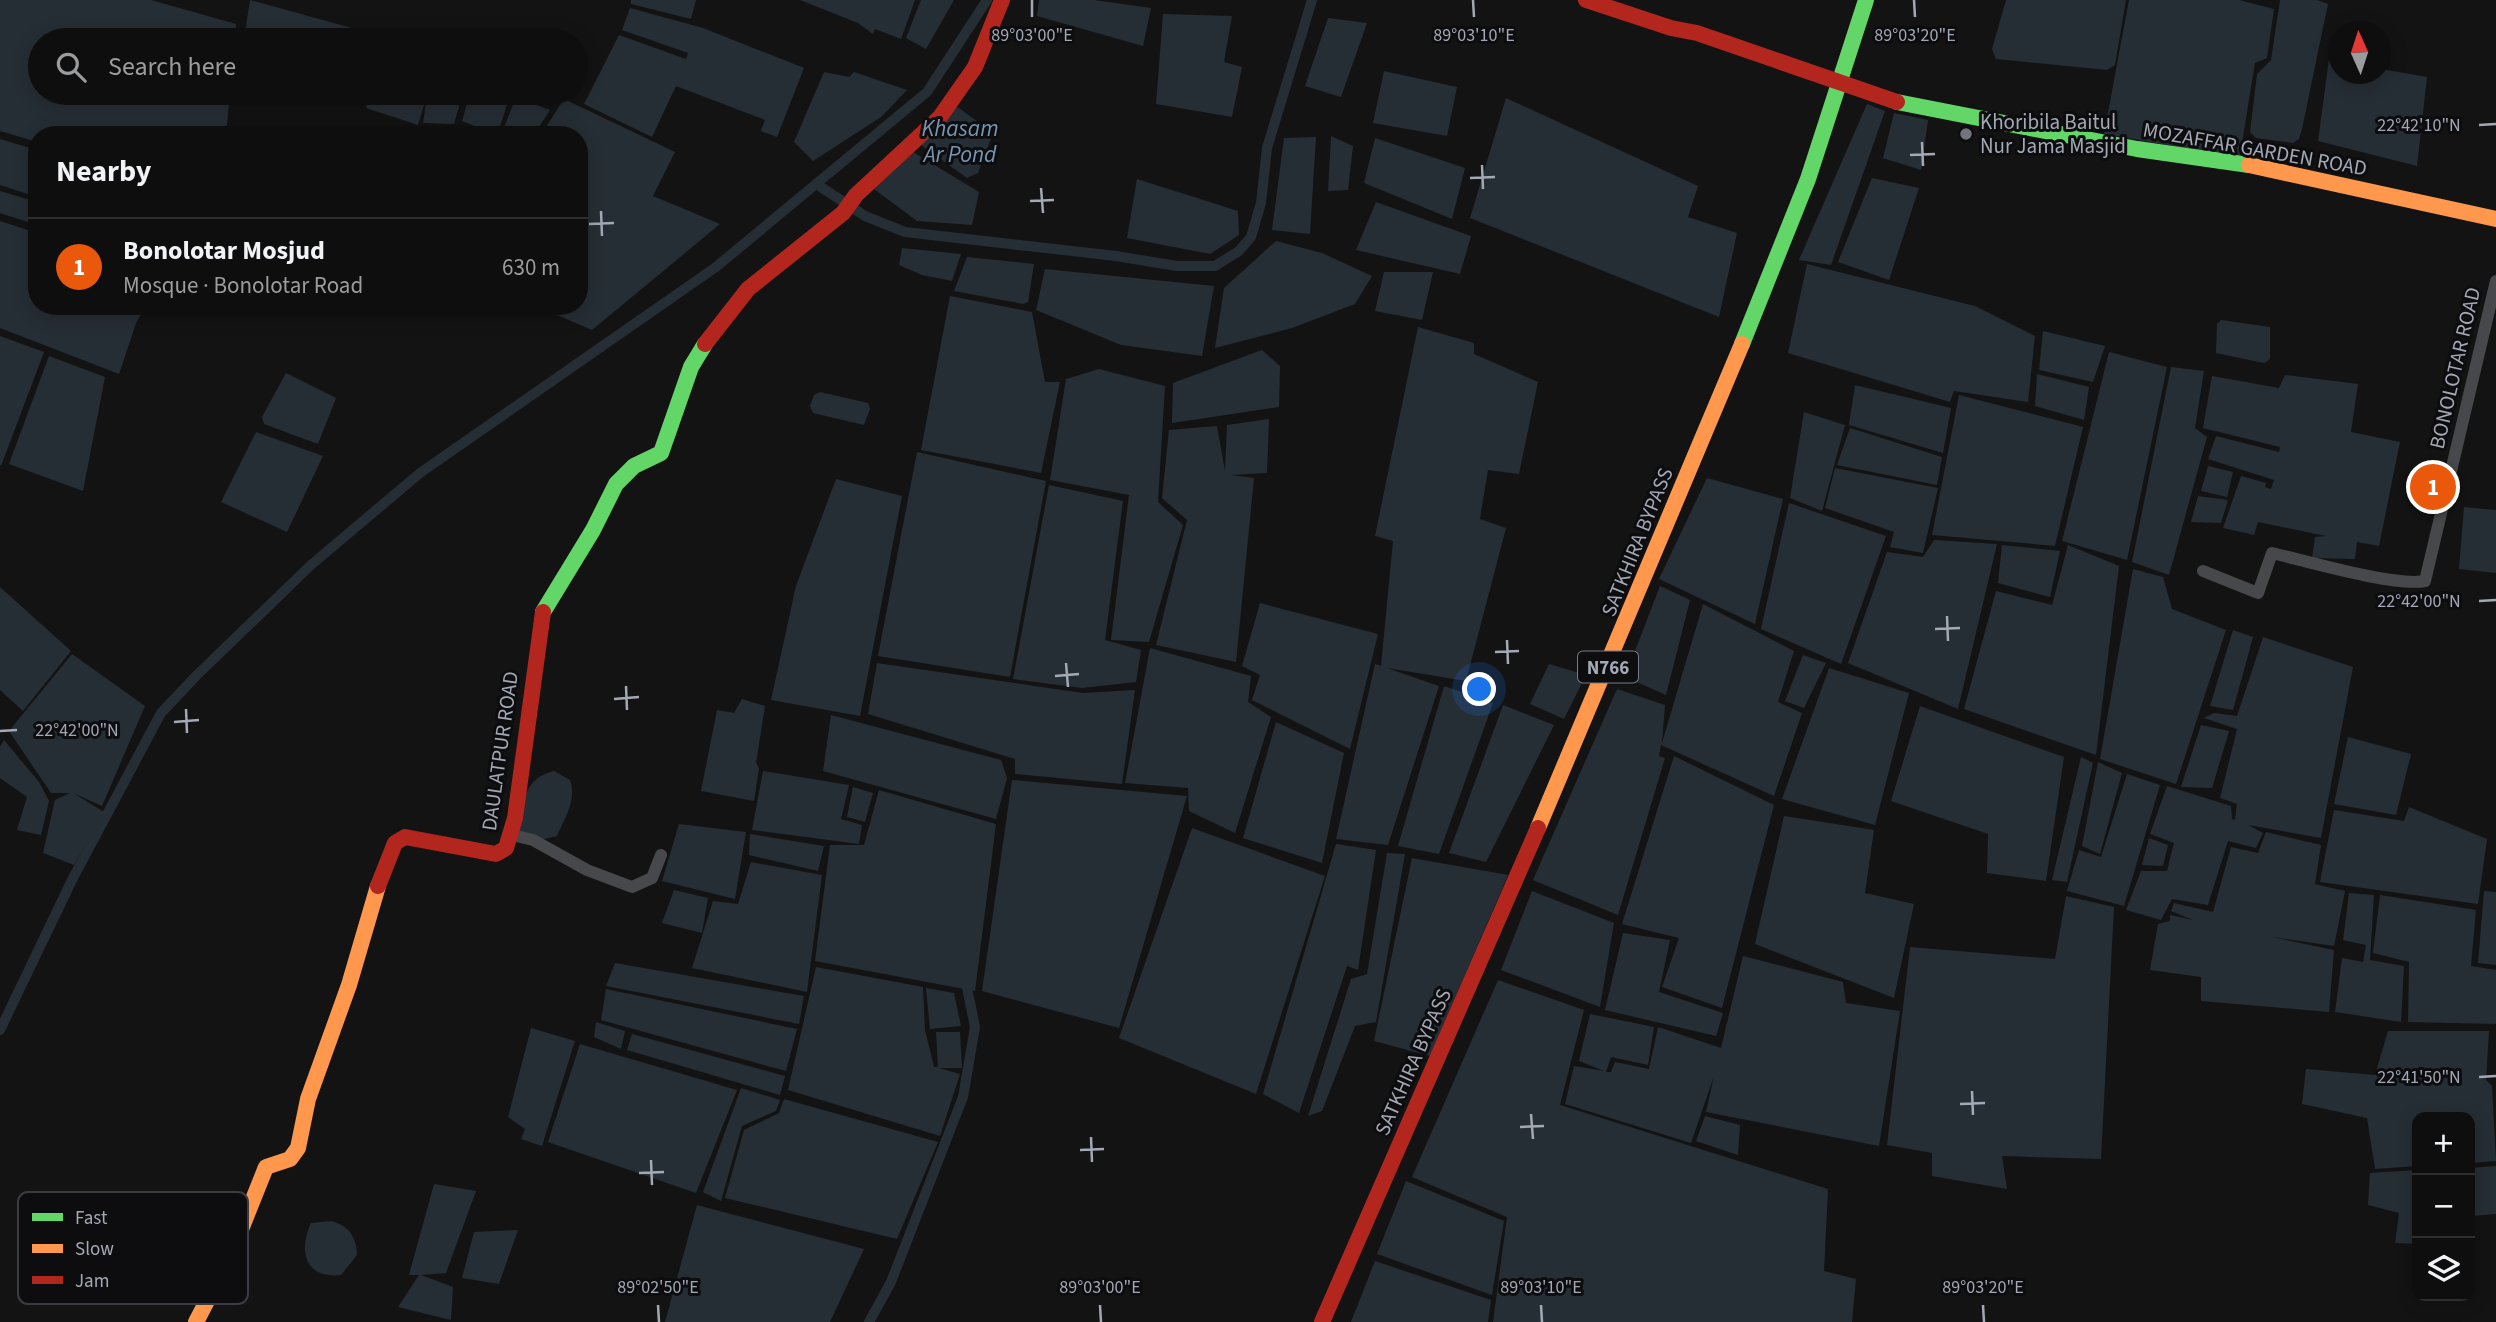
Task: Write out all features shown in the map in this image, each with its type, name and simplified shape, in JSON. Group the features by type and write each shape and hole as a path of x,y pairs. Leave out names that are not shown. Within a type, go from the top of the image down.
{"main road":[{"name":"DAULATPUR ROAD","path":"248,1212 266,1167 290,1159 298,1148 308,1099 349,985 385,863 395,843 405,837 496,854 506,848 512,835 540,617 593,530 617,484 634,466 663,450 691,367 717,325 748,289 843,213 856,195 940,117 975,67 1002,0"},
{"name":"MOZAFFAR GARDEN ROAD","path":"1586,0 1697,33 1895,102 2137,149 2259,166 2496,219"},
{"name":"SATKHIRA BYPASS","path":"1322,1322 1597,694 1781,253 1843,86 1866,0"},
{"name":"DAULATPUR ROAD","path":"197,1322 206,1304"}],"street":[{"name":"BONOLOTAR ROAD","path":"2203,571 2258,593 2272,553 2381,577 2415,583 2424,581 2496,281"},
{"path":"512,835 533,840 587,870 632,887 652,878 661,855"}],"water":[{"path":"0,0 151,0 236,24 236,28 28,28 28,105 229,105 227,126 28,126 28,139 0,131"},
{"path":"250,0 352,28 246,28"},
{"path":"631,0 696,0 691,19 631,4"},
{"path":"800,0 915,0 901,39 875,29 873,34 858,23"},
{"path":"921,0 954,0 926,49 906,38"},
{"path":"1039,0 1094,0 1151,8 1143,46 1037,16"},
{"path":"2006,0 2126,0 2115,65 2107,70 1996,59 1992,49"},
{"path":"2129,0 2239,0 2274,9 2267,58 2255,63 2240,155 2231,156 2104,134"},
{"path":"2280,0 2317,0 2328,4 2302,129 2299,139 2293,143 2256,138 2250,132 2257,74 2271,60"},
{"path":"630,8 703,28 804,68 777,137 761,131 765,120 676,86 652,137 586,105 619,35 686,59 688,53 622,30"},
{"path":"1163,14 1232,16 1224,62 1242,67 1232,117 1156,104"},
{"path":"1328,18 1367,23 1341,97 1305,86"},
{"path":"2328,66 2328,84 2391,84 2391,71 2427,77 2417,166 2318,141"},
{"path":"1384,71 1457,87 1447,136 1373,123"},
{"path":"824,72 849,77 854,72 907,90 881,117 813,161 794,142"},
{"path":"1506,98 1698,186 1688,217 1737,233 1719,317 1470,218"},
{"name":"Khasam Ar Pond","path":"952,103 993,133 978,173 967,178 921,145"},
{"path":"1867,104 1885,111 1831,265 1799,260"},
{"path":"367,105 424,105 418,125 366,108"},
{"path":"426,105 460,105 454,124 423,123"},
{"path":"467,105 507,105 500,126 474,126 462,121"},
{"path":"513,105 537,105 550,110 540,126 505,126"},
{"path":"560,105 577,105 675,152 653,196 720,224 592,330 557,315 588,315 588,126 547,126"},
{"path":"1894,113 1928,120 1921,170 1883,158"},
{"path":"1331,136 1353,146 1348,190 1328,191"},
{"path":"1316,137 1310,234 1272,230 1284,138"},
{"path":"1375,138 1465,168 1452,219 1364,183"},
{"path":"0,139 28,147 28,194 0,185"},
{"path":"913,152 979,192 972,225 917,221 874,189"},
{"path":"1872,178 1919,188 1889,280 1838,262"},
{"path":"1137,179 1238,211 1239,235 1210,254 1127,238"},
{"path":"0,191 28,199 28,222 0,213"},
{"path":"1376,202 1471,236 1460,274 1356,250"},
{"path":"0,221 28,230 28,315 141,315 119,374 0,328"},
{"path":"1276,241 1322,253 1372,276 1355,304 1292,328 1215,348 1224,288"},
{"path":"902,248 961,254 952,281 922,275 899,265"},
{"path":"967,257 1034,264 1028,302 1023,304 954,291"},
{"path":"1807,264 1975,306 2035,336 2028,402 1954,391 1950,402 1788,353"},
{"path":"1045,269 1214,286 1202,356 1121,345 1036,310"},
{"path":"1384,272 1433,272 1422,320 1375,311"},
{"path":"950,296 1032,312 1045,382 1060,382 1041,473 921,450"},
{"path":"2221,320 2270,327 2270,359 2264,363 2216,353 2217,324"},
{"path":"1418,327 1474,343 1474,354 1538,382 1519,474 1488,470 1480,519 1506,528 1466,681 1387,668 1439,686 1388,845 1336,839 1375,664 1381,666 1393,541 1375,536"},
{"path":"2043,331 2105,346 2093,382 2039,370"},
{"path":"0,336 44,352 1,466 0,465"},
{"path":"1262,350 1280,366 1279,407 1172,423 1173,383"},
{"path":"2109,352 2167,367 2127,560 2062,541"},
{"path":"49,356 105,377 83,491 9,464"},
{"path":"2171,367 2204,371 2195,428 2207,437 2169,575 2132,562"},
{"path":"1099,369 1165,386 1158,502 1183,525 1149,642 1111,640 1129,495 1050,480 1066,379"},
{"path":"286,373 336,398 318,444 264,424 262,417"},
{"path":"2037,374 2089,387 2084,420 2035,406"},
{"path":"2285,375 2358,384 2351,432 2400,442 2379,546 2357,542 2355,559 2312,558 2315,537 2326,536 2258,522 2254,535 2223,528 2241,476 2266,483 2265,487 2271,489 2274,480 2208,459 2216,436 2279,452 2280,447 2203,428 2212,376 2279,388"},
{"path":"1855,385 1951,408 1943,453 1849,425"},
{"path":"820,392 868,403 870,409 864,425 813,413 810,406 814,395"},
{"path":"1959,395 2083,427 2055,546 1932,535"},
{"path":"1804,412 1845,425 1822,511 1790,498"},
{"path":"1269,419 1267,473 1231,475 1254,478 1236,662 1156,645 1187,520 1162,498 1169,430 1217,426 1225,471 1227,425"},
{"path":"1850,428 1942,457 1937,485 1837,465"},
{"path":"256,432 323,456 287,532 221,502"},
{"path":"917,452 1046,481 1010,677 878,656"},
{"path":"2208,466 2233,472 2227,497 2201,491"},
{"path":"1835,468 1938,488 1923,553 1890,547 1894,532 1825,508"},
{"path":"1707,478 1783,499 1755,624 1659,579"},
{"path":"836,479 902,496 860,716 771,700 796,586"},
{"path":"1049,485 1123,501 1105,640 1141,650 1136,682 1082,688 1013,679"},
{"path":"2198,496 2228,500 2221,523 2191,522"},
{"path":"1789,503 1886,536 1841,664 1761,629"},
{"path":"2464,507 2496,510 2496,573 2459,569"},
{"path":"1934,540 1997,544 1958,709 1848,663 1887,552 1923,557"},
{"path":"2002,545 2060,551 2050,597 1998,583"},
{"path":"2068,545 2119,566 2096,755 1964,709 1996,591 2052,605"},
{"path":"2133,569 2163,577 2172,609 2226,630 2176,784 2100,759"},
{"path":"1660,586 1690,600 1666,695 1625,677"},
{"path":"0,587 71,651 23,711 0,690"},
{"path":"1260,603 1378,634 1350,749 1252,700 1260,675 1242,666"},
{"path":"1703,604 1794,651 1778,702 1802,713 1774,796 1661,745 1659,756 1665,758 1618,915 1533,880 1617,689 1665,705 1662,743"},
{"path":"2233,630 2253,637 2233,710 2210,706"},
{"path":"2263,637 2353,667 2321,838 2248,825 2263,833 2256,848 2228,841 2208,905 2172,899 2161,920 2126,910 2141,871 2167,871 2174,843 2150,834 2167,786 2231,806 2232,819 2235,820 2237,804 2220,798 2237,729 2204,718 2214,713 2237,716"},
{"path":"1150,648 1251,676 1248,702 1271,717 1235,833 1189,811 1188,788 1125,783"},
{"path":"72,654 145,706 102,806 73,793 104,812 74,865 43,853 55,800 70,793 51,793 9,731"},
{"path":"1803,655 1826,663 1804,708 1785,701"},
{"path":"877,663 1083,693 1135,690 1122,784 1015,774 1015,759 868,714"},
{"path":"1549,664 1586,675 1564,719 1530,704"},
{"path":"1829,668 1909,693 1875,825 1782,799"},
{"path":"1444,686 1493,703 1439,854 1398,846"},
{"path":"742,699 765,706 756,763 759,768 754,801 701,791 717,710 734,713"},
{"path":"1503,705 1554,725 1486,862 1449,853"},
{"path":"1920,706 2064,757 2046,881 1987,873 1988,834 1891,801"},
{"path":"831,715 1001,760 1007,778 996,819 823,771"},
{"path":"1276,722 1344,753 1322,863 1243,838"},
{"path":"2201,725 2229,731 2212,788 2181,787"},
{"path":"2348,737 2411,754 2396,815 2334,804"},
{"path":"4,740 39,782 49,801 41,835 17,830 27,797 0,778 0,747"},
{"path":"1674,756 1774,805 1722,1008 1662,987 1679,938 1622,924"},
{"path":"2081,757 2093,763 2067,882 2052,880"},
{"path":"2098,762 2122,773 2100,854 2082,846"},
{"path":"554,771 570,780 571,801 557,836 540,840 518,830 521,811 530,786 544,774"},
{"path":"763,771 849,785 841,819 862,825 859,844 752,830"},
{"path":"2127,774 2160,785 2124,906 2067,891 2079,850 2101,857"},
{"path":"1012,780 1187,796 1119,1028 982,991"},
{"path":"853,787 873,793 865,822 847,817"},
{"path":"879,790 996,824 975,991 815,961 830,845 864,845"},
{"path":"2409,807 2487,839 2478,904 2320,882 2334,810 2404,821"},
{"path":"1784,816 1874,830 1865,893 1914,904 1894,998 1755,944"},
{"path":"679,824 746,832 735,899 662,881"},
{"path":"1192,828 1325,876 1256,1094 1119,1038"},
{"path":"2266,832 2321,845 2315,884 2345,891 2334,946 2272,937 2334,950 2329,1012 2201,1001 2201,977 2150,970 2158,924 2170,921 2170,915 2193,920 2171,911 2174,903 2213,912 2231,847 2258,853"},
{"path":"750,834 824,846 818,871 749,855"},
{"path":"2149,838 2168,845 2163,866 2142,865"},
{"path":"1336,844 1376,850 1358,970 1347,966 1299,1113 1263,1094"},
{"path":"1387,853 1405,854 1376,1022 1355,1026 1322,1111 1308,1116 1351,979 1367,974"},
{"path":"1412,858 1508,875 1430,1056 1374,1041"},
{"path":"751,862 822,875 807,992 692,968 713,901 738,904"},
{"path":"674,890 708,898 702,933 662,923"},
{"path":"1532,891 1614,923 1600,1007 1501,970"},
{"path":"2484,891 2496,892 2496,965 2478,963"},
{"path":"2349,893 2374,895 2370,960 2404,966 2401,1022 2335,1012 2342,958 2363,962 2366,945 2343,940"},
{"path":"2380,895 2476,910 2471,966 2496,970 2496,1024 2408,1022 2409,962 2373,953"},
{"path":"2066,896 2114,907 2101,1159 2002,1156 2007,1189 1932,1176 1932,1153 1887,1145 1910,947 2055,959"},
{"path":"1623,933 1670,940 1659,992 1723,1013 1716,1036 1605,1010"},
{"path":"1743,956 1843,982 1846,1003 1900,1011 1879,1146 1706,1112 1714,1076 1691,1143 1565,1104 1574,1066 1604,1071 1579,1061 1590,1014 1654,1027 1648,1065 1611,1057 1606,1072 1611,1072 1615,1062 1649,1069 1658,1027 1721,1048"},
{"path":"615,963 804,996 799,1024 606,986"},
{"path":"816,967 923,987 925,1030 934,1067 938,1067 936,1032 960,1032 962,1068 939,1068 960,1074 940,1136 788,1090"},
{"path":"1498,980 1584,1010 1560,1105 1828,1189 1824,1271 1856,1279 1852,1322 1493,1322 1507,1217 1412,1177"},
{"path":"926,988 954,993 961,1026 930,1029"},
{"path":"606,989 797,1029 786,1071 601,1020"},
{"path":"596,1022 625,1031 621,1049 594,1037"},
{"path":"531,1028 575,1041 542,1146 521,1139 525,1129 508,1117"},
{"path":"2388,1031 2489,1031 2486,1080 2492,1086 2496,1161 2475,1163 2475,1112 2412,1112 2412,1166 2375,1169 2367,1118 2302,1104 2306,1069 2375,1075"},
{"path":"632,1034 785,1076 780,1095 627,1050"},
{"path":"580,1044 737,1090 696,1193 548,1142"},
{"path":"741,1088 780,1100 776,1111 742,1126 721,1201 703,1192"},
{"path":"784,1099 938,1142 897,1239 725,1198 744,1130 779,1113"},
{"path":"1705,1116 1740,1125 1738,1155 1696,1141"},
{"path":"2496,1166 2496,1214 2475,1216 2475,1168"},
{"path":"2412,1170 2412,1244 2395,1243 2399,1213 2368,1205 2370,1173"},
{"path":"1406,1181 1504,1221 1492,1295 1377,1254"},
{"path":"434,1184 476,1191 446,1273 421,1275 453,1287 451,1320 398,1307 419,1275 409,1275"},
{"path":"697,1205 864,1249 830,1322 665,1322"},
{"path":"332,1221 348,1230 357,1255 341,1275 319,1273 312,1268 305,1253 311,1223"},
{"path":"518,1230 499,1284 462,1278 474,1232"},
{"path":"1375,1261 1491,1300 1488,1322 1351,1322"}],"waterway":[{"path":"0,1030 72,880 161,713 197,675 311,565 420,473 716,267 927,92 987,0"},
{"path":"818,185 865,216 905,232 1116,256 1177,266 1215,266 1239,251 1251,237 1261,203 1267,148 1312,0"},
{"path":"869,1322 891,1282 963,1097 975,1027 965,978"}],"traffic: fast":[{"path":"1742,344 1808,179 1866,0"},
{"path":"1897,102 2137,149 2249,165"},
{"path":"543,612 593,530 616,484 634,466 661,453 691,367 705,344"}],"traffic: slow":[{"path":"2249,165 2496,219"},
{"path":"1538,828 1742,344"},
{"path":"248,1212 266,1167 290,1159 298,1148 308,1099 349,985 378,886"},
{"path":"196,1322 205,1304"}],"traffic: jam":[{"path":"705,344 748,289 843,213 856,195 940,117 975,67 1002,0"},
{"path":"1586,0 1671,28 1697,33 1897,102"},
{"path":"378,886 395,843 405,837 496,854 506,848 515,818 543,612"},
{"path":"1322,1322 1538,828"}],"place":[{"name":"Khoribila Baitul Nur Jama Masjid","path":"1966,134"},
{"name":"Bonolotar Mosjud","path":"2433,487"}]}
